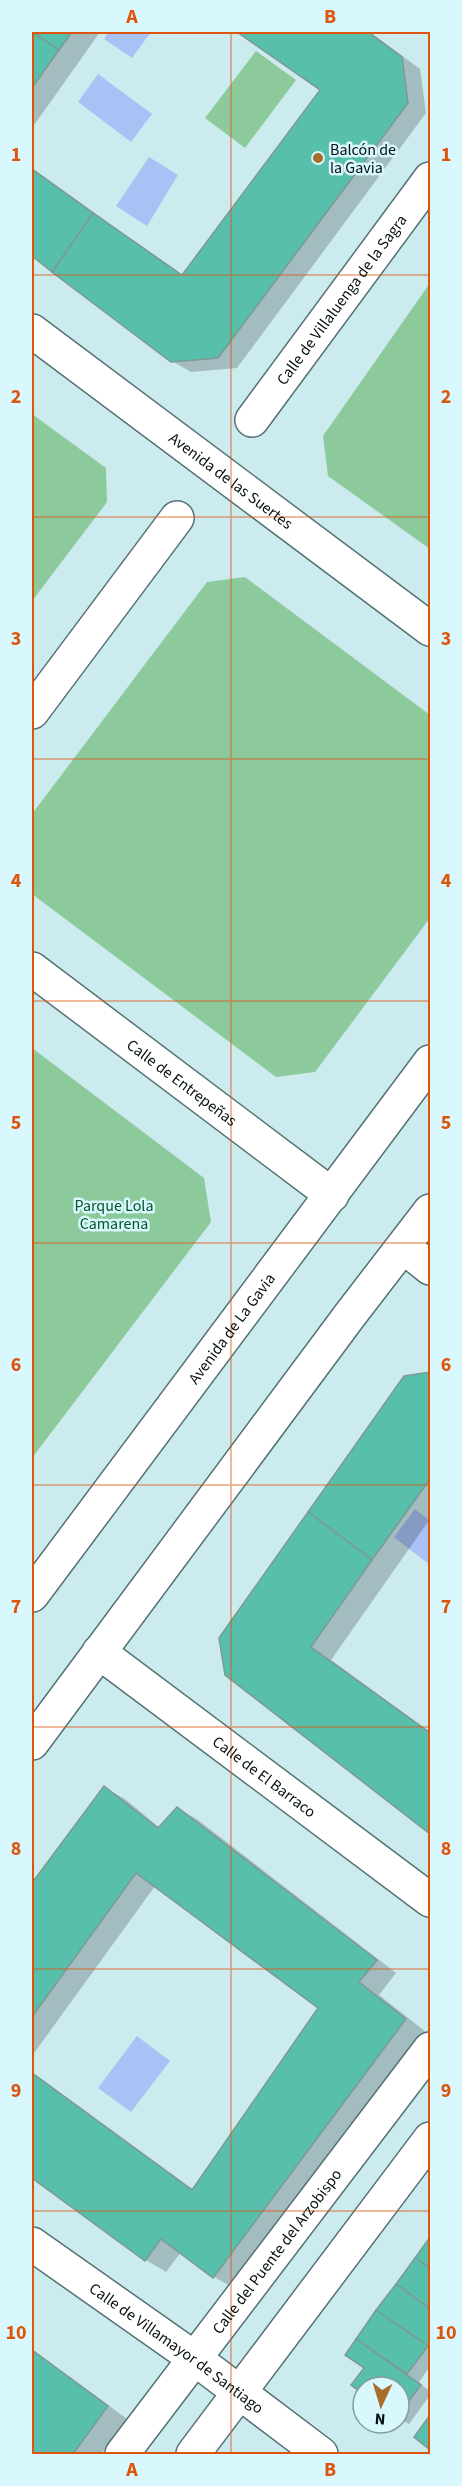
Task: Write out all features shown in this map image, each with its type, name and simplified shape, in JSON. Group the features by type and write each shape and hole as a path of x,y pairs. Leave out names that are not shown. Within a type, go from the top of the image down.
{"street":[{"name":"Calle de Villaluenga de la Sagra","path":"252,420 430,179"},
{"name":"Avenida de las Suertes","path":"32,331 430,629"},
{"path":"32,712 177,518"},
{"name":"Calle de Entrepeñas","path":"32,969 332,1195"},
{"name":"Avenida de La Gavia","path":"32,1595 430,1062"},
{"path":"32,1743 336,1333 404,1248 430,1211"},
{"path":"404,1248 430,1268"},
{"name":"Calle de El Barraco","path":"99,1652 430,1900"},
{"name":"Calle del Puente del Arzobispo","path":"122,2454 430,2049"},
{"path":"194,2454 430,2139"},
{"name":"Calle de Villamayor de Santiago","path":"32,2244 194,2358 321,2454"}],"green space":[{"path":"256,51 296,80 245,148 205,118"},
{"path":"430,283 430,549 328,476 323,436"},
{"path":"32,414 106,468 107,502 32,601"},
{"path":"245,577 430,715 430,918 315,1072 276,1077 32,894 32,814 207,582"},
{"name":"Parque Lola Camarena","path":"32,1048 204,1178 211,1222 32,1458"}],"water":[{"path":"109,32 151,32 132,58 104,39"},
{"path":"98,74 152,114 131,142 78,102"},
{"path":"149,157 178,175 147,226 116,206"},
{"path":"415,1509 430,1521 430,1565 394,1537"},
{"path":"137,2036 170,2061 131,2112 98,2088"}],"building":[{"path":"32,32 59,50 32,88"},
{"path":"33,32 72,32 59,50"},
{"name":"Balcón de la Gavia","path":"237,32 368,32 402,57 408,103 218,358 171,362 52,272 93,213 182,275 320,90"},
{"path":"32,169 93,213 52,272 32,256"},
{"path":"430,1372 430,1479 372,1560 308,1512 404,1376"},
{"path":"308,1512 372,1560 311,1647 430,1733 430,1834 225,1675 219,1638"},
{"path":"104,1786 158,1828 177,1807 377,1960 359,1982 406,2019 213,2278 161,2239 145,2261 32,2178 32,2073 192,2190 318,2008 136,1873 32,2017 32,1883"},
{"path":"430,2237 430,2268 415,2258"},
{"path":"415,2258 430,2268 430,2309 396,2284"},
{"path":"396,2284 430,2309 430,2343 428,2346 376,2310"},
{"path":"376,2310 428,2346 407,2374 356,2339"},
{"path":"356,2339 407,2375 359,2375 364,2368 345,2355"},
{"path":"32,2350 108,2406 73,2454 32,2454"},
{"path":"411,2378 421,2385 411,2398"},
{"path":"430,2415 430,2450 414,2437"}],"place":[{"name":"Balcón de la Gavia","path":"318,158"}]}
